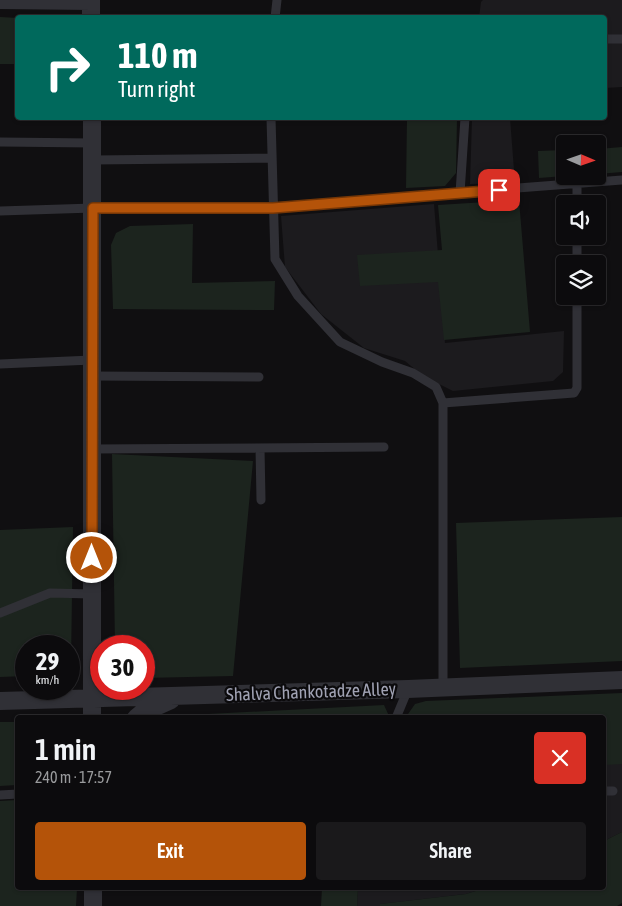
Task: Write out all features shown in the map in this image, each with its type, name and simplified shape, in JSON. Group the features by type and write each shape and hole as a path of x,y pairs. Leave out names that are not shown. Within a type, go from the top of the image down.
{"street":[{"path":"0,0 91,0 92,15"},
{"path":"92,120 92,635"},
{"name":"Shalva Chankotadze Alley","path":"155,697 443,688 622,680"},
{"path":"140,715 181,696"},
{"name":"Shalva Chankotadze Alley","path":"0,701 90,699"},
{"path":"92,700 92,715"},
{"path":"93,890 93,906"}],"lane":[{"path":"275,15 277,0"},
{"path":"607,39 622,39"},
{"path":"271,120 275,259 298,296 340,342 382,362 413,373 436,387 443,403 443,688"},
{"path":"460,193 465,120"},
{"path":"0,142 93,151 272,158"},
{"path":"606,181 622,180"},
{"path":"0,211 93,208 273,208 564,185"},
{"path":"443,403 574,393 577,388 577,305"},
{"path":"0,364 259,377"},
{"path":"260,448 261,500"},
{"path":"92,449 384,448"},
{"path":"0,613 50,593 92,594"},
{"path":"397,715 408,689"},
{"path":"0,795 15,794"}],"shaded area":[{"path":"483,0 622,0 622,87 607,88 607,15 479,15"},
{"path":"0,17 15,18 15,64 0,64"},
{"path":"407,120 457,120 456,173 445,186 406,188"},
{"path":"472,120 510,120 515,183 470,184"},
{"path":"622,147 622,172 606,173 606,148"},
{"path":"556,150 556,177 539,178 538,151"},
{"path":"519,200 530,332 444,340 438,282 360,286 357,255 442,250 438,205"},
{"path":"434,204 445,343 564,331 563,372 553,381 453,391 423,376 405,361 364,348 321,314 285,267 281,216"},
{"path":"193,224 192,283 275,281 274,310 113,309 111,245 116,233 130,226"},
{"path":"112,454 253,461 233,676 155,678 155,635 115,635"},
{"path":"622,517 622,661 460,668 456,523"},
{"path":"73,527 71,635 15,635 15,676 0,677 0,530"},
{"path":"622,693 622,764 606,765 606,715 407,715 415,704 426,701"},
{"path":"384,705 389,715 189,715"},
{"path":"0,722 15,722 15,785 0,786"},
{"path":"622,763 622,832 606,840 606,764"},
{"path":"15,800 15,890 77,890 76,906 0,906 0,801"},
{"path":"622,832 622,903 617,906 380,906 380,904 466,894 479,890 606,890 606,840"},
{"path":"322,890 358,890 357,906 321,906"},
{"path":"358,890 479,890 466,894 381,904 380,906 357,906"}],"route":[{"path":"92,558 93,208 273,208 499,190"}]}
